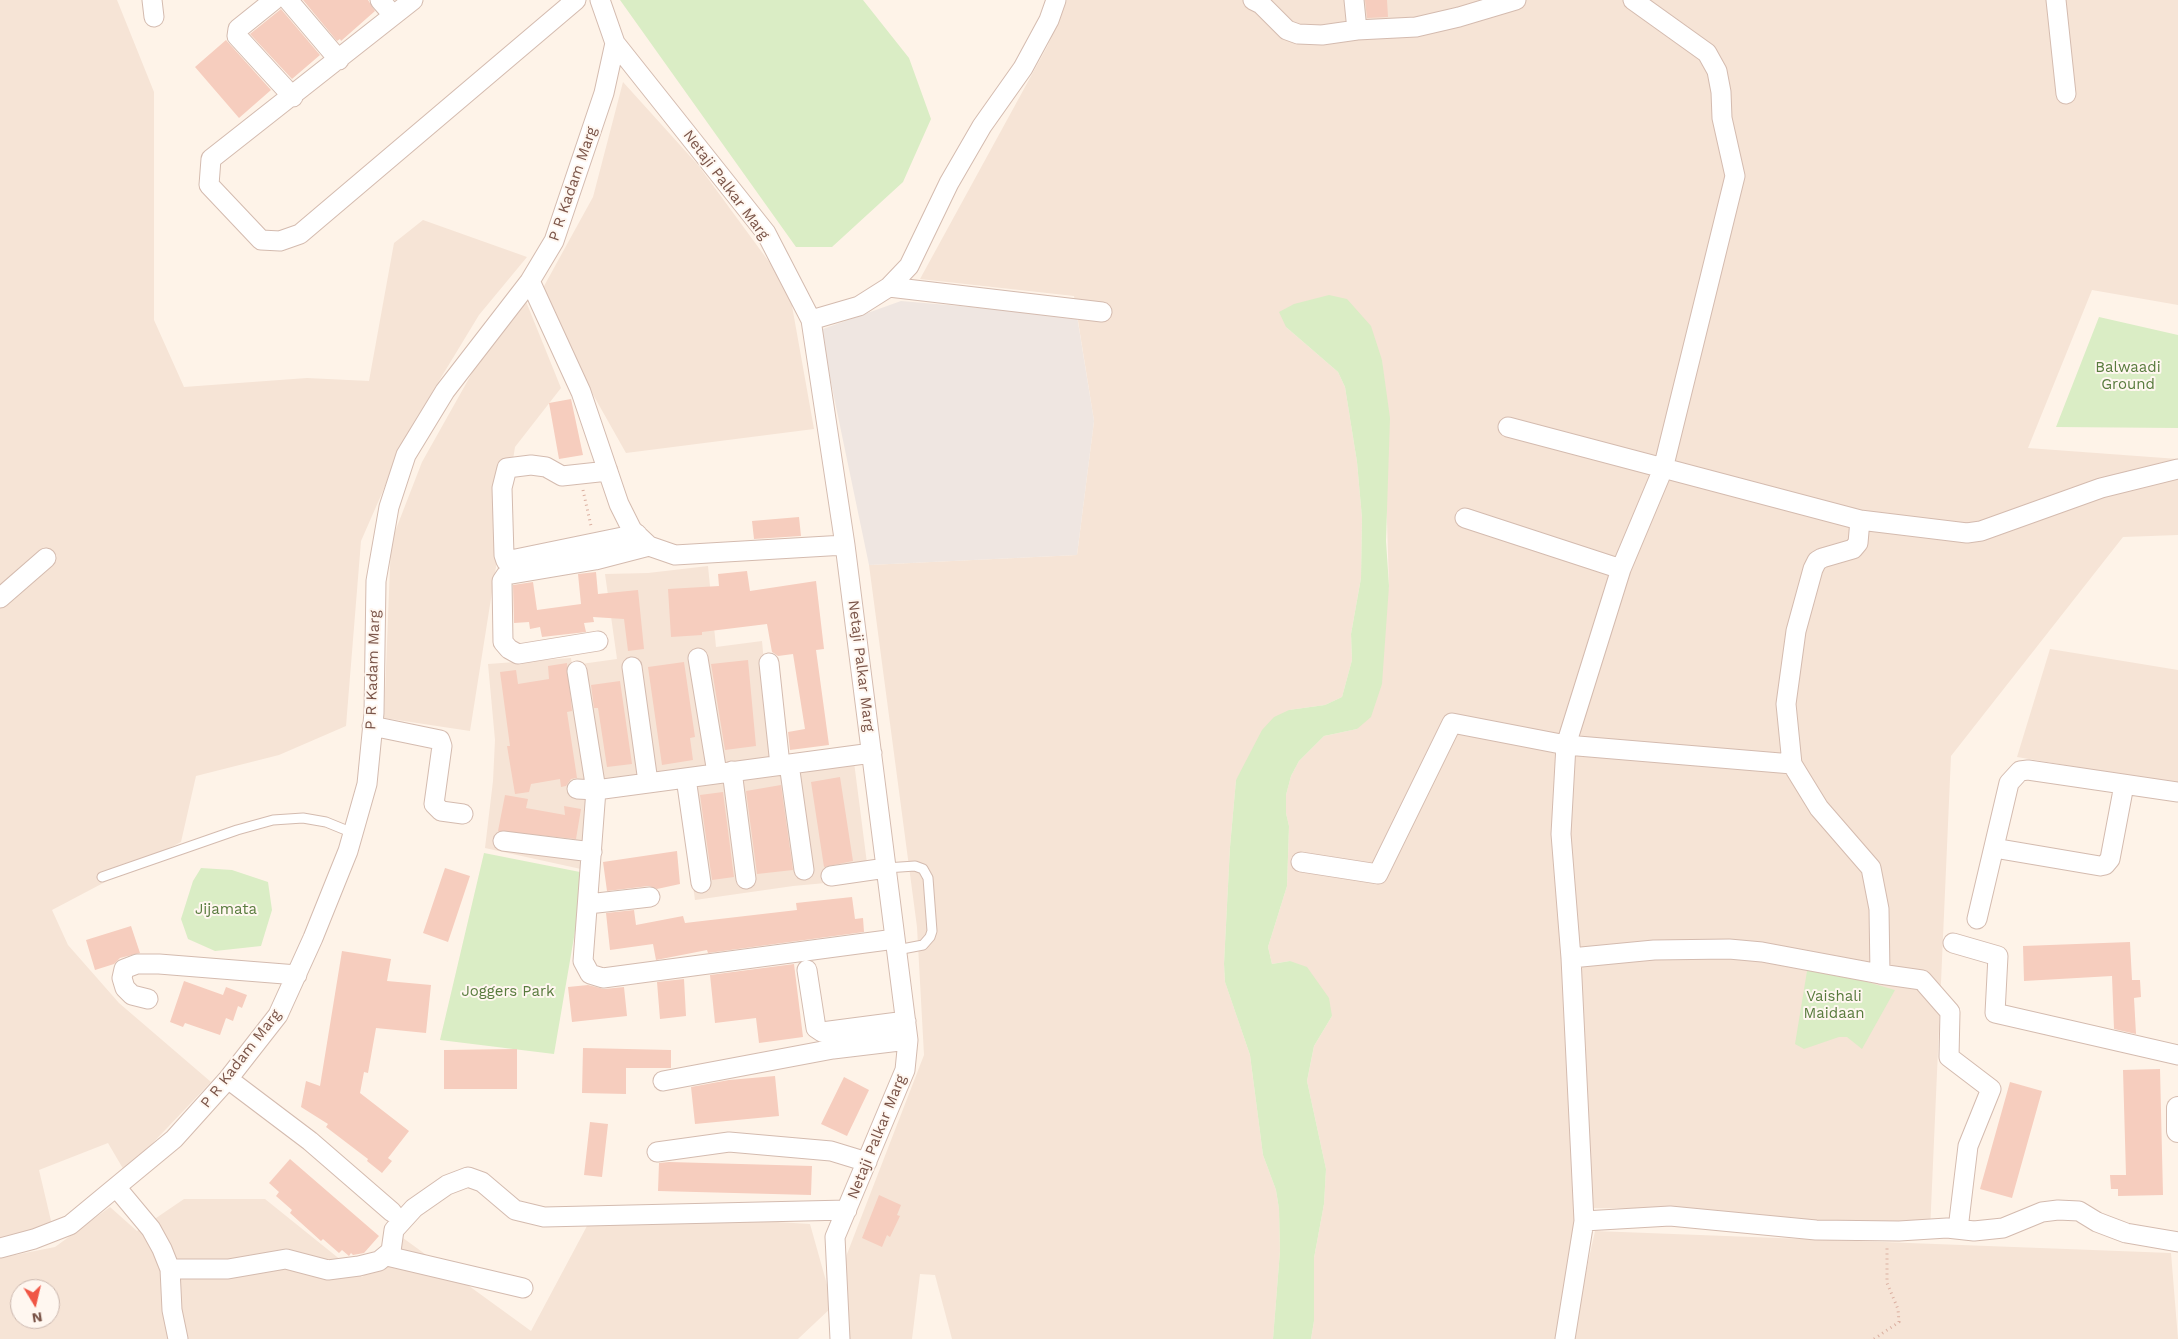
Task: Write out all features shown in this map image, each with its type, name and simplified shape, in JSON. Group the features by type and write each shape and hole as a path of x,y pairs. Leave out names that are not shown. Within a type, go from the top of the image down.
{"street":[{"path":"274,0 238,28 237,36 293,97"},
{"path":"288,0 339,60"},
{"path":"380,0 393,15"},
{"path":"413,0 293,97 211,159 209,185 261,240 280,241 300,234 576,0"},
{"path":"600,0 616,43"},
{"path":"811,320 859,306 889,287 909,266 948,183 982,126 1023,68 1049,20 1056,0"},
{"path":"1254,0 1261,4 1287,30 1298,34 1322,35 1357,30 1416,27 1459,17 1516,0"},
{"path":"1354,0 1357,30"},
{"path":"1565,1339 1584,1221 1571,958 1561,834 1566,745 1621,569 1663,469 1735,176 1722,118 1722,92 1717,71 1706,53 1633,0"},
{"path":"2056,0 2066,94"},
{"name":"P R Kadam Marg","path":"0,1248 34,1240 70,1224 174,1139 228,1079 278,1015 297,975 344,860 367,784 372,726 376,581 389,507 406,455 445,391 530,281 554,241 604,93 616,43"},
{"name":"Netaji Palkar Marg","path":"616,43 766,233 811,320 845,545 908,1040 905,1070 835,1237 840,1339"},
{"path":"530,281 581,392 619,504 643,540"},
{"path":"889,287 1102,312"},
{"path":"1508,427 1860,520 1967,533 1981,531 2101,488 2178,469"},
{"path":"608,471 562,476 546,467 531,465 507,468 502,488 504,555 506,561 594,543 643,540 675,555 845,545"},
{"path":"1465,518 1621,569"},
{"path":"1860,520 1858,543 1853,550 1822,558 1817,561 1813,569 1796,631 1786,704 1792,764 1819,808 1871,868 1879,909 1880,974"},
{"path":"598,641 518,654 509,649 503,642 502,581 506,575 595,560 643,540"},
{"path":"0,598 46,558"},
{"path":"698,658 746,879"},
{"path":"769,663 804,870"},
{"path":"632,667 648,782"},
{"path":"577,671 596,790 583,961 590,974 603,978 896,944"},
{"path":"1301,862 1378,874 1452,723 1566,745 1792,764"},
{"path":"372,726 440,740 442,746 434,804 441,811 463,814"},
{"path":"577,789 596,790 872,753"},
{"path":"1977,919 2009,784 2020,771 2028,770 2178,792"},
{"path":"686,778 701,883"},
{"path":"1994,848 2100,866 2105,865 2110,859 2124,784"},
{"path":"503,841 592,852"},
{"path":"831,876 886,868"},
{"path":"588,904 650,897"},
{"path":"1952,943 1998,956 1995,1013 2178,1054"},
{"path":"1571,958 1654,950 1729,949 1762,952 1922,980 1950,1012 1949,1057 1991,1089 1968,1146 1958,1229"},
{"path":"148,998 132,995 125,988 122,978 124,969 136,964 159,964 297,975"},
{"path":"807,970 816,1028 822,1032 906,1021"},
{"path":"663,1082 833,1049 908,1040"},
{"path":"228,1079 310,1141 392,1212"},
{"path":"2178,1108 2178,1130"},
{"path":"657,1152 730,1142 831,1150 867,1162"},
{"path":"170,1269 228,1269 286,1259 328,1270 360,1266 379,1261 391,1251 394,1230 414,1208 447,1185 468,1177 482,1182 515,1210 544,1217 847,1210"},
{"path":"116,1187 151,1229 170,1269 172,1310 178,1339"},
{"path":"1584,1221 1670,1216 1816,1230 1900,1231 1958,1229 1974,1231 2003,1228 2042,1212 2058,1210 2079,1211 2097,1222 2126,1233 2178,1242"},
{"path":"387,1256 523,1288"}],"lane":[{"path":"102,877 237,830 273,820 311,819 326,822 353,833"},
{"path":"886,868 915,866 923,869 928,878 932,931 930,938 923,945 896,944"}],"path":[{"path":"580,475 594,543"},
{"path":"1874,1339 1899,1322 1898,1309 1887,1283 1886,1270 1887,1243 1891,1236 1900,1231"}],"shaded area":[{"path":"0,0 117,0 154,92 154,320 184,387 307,378 369,381 394,243 423,220 527,257 479,315 411,427 361,541 346,726 279,755 196,776 181,842 52,910 68,945 119,1003 211,1082 125,1172 108,1143 39,1170 52,1225 0,1239"},
{"path":"1067,0 2178,0 2178,305 2092,290 2028,448 2178,459 2178,535 2123,537 1951,756 1930,1231 1681,1209 1578,1208 1557,1339 1311,1339 1314,1321 1314,1258 1324,1204 1326,1169 1307,1081 1314,1046 1332,1016 1290,961 1272,964 1268,947 1287,886 1289,826 1286,813 1286,795 1291,776 1299,761 1324,736 1357,729 1389,586 1382,360 1286,327 1338,372 1345,387 1357,462 1362,518 1361,578 1351,634 1352,660 1342,697 1325,705 1289,710 1236,780 1230,847 1224,964 1225,982 1250,1055 1263,1155 1276,1190 1279,1209 1280,1251 1273,1339 952,1339 935,1275 920,1274 912,1339 835,1339 847,1254 924,1055 917,927 869,565 1077,555 1094,421 1074,296 920,279 1048,45"},
{"path":"623,82 698,165 789,289 814,429 626,453 538,297 593,197"},
{"path":"525,299 561,388 515,447 470,731 384,718 391,542 422,462 490,341"},
{"path":"901,301 1077,316 1094,421 1077,555 869,565 820,330"},
{"path":"708,566 716,647 762,641 773,760 601,783 581,664 617,659 605,574 648,573"},
{"path":"2050,649 2178,670 2178,784 2017,757"},
{"path":"571,658 589,797 581,869 485,848 493,781 495,740 488,664"},
{"path":"854,762 869,879 793,886 695,900 679,787"},
{"path":"184,1199 265,1199 362,1277 403,1238 531,1331 595,1211 810,1224 833,1306 798,1339 0,1339 0,1258 55,1247 110,1207 137,1231"},
{"path":"1595,1231 2171,1253 2178,1339 1571,1339"}],"green space":[{"path":"620,0 863,0 909,58 931,119 903,182 832,247 796,247"},
{"path":"1329,295 1347,299 1371,326 1382,360 1390,418 1386,541 1389,586 1382,684 1371,717 1357,729 1324,736 1299,761 1291,776 1286,795 1286,813 1289,826 1287,886 1268,947 1272,964 1290,961 1307,967 1329,998 1332,1016 1314,1046 1307,1081 1326,1169 1324,1204 1314,1258 1314,1321 1311,1339 1273,1339 1280,1251 1279,1209 1276,1190 1263,1155 1250,1055 1225,982 1224,964 1230,847 1236,780 1262,730 1274,717 1289,710 1325,705 1342,697 1352,660 1351,634 1361,578 1362,518 1357,462 1345,387 1338,372 1286,327 1279,312 1294,304"},
{"name":"Balwaadi Ground","path":"2099,317 2178,335 2178,428 2056,427"},
{"name":"Joggers Park","path":"484,853 585,873 554,1054 440,1040"},
{"name":"Jijamata","path":"201,868 232,870 268,882 272,910 261,946 215,951 188,939 181,919 193,881"},
{"name":"Vaishali Maidaan","path":"1808,965 1895,990 1862,1049 1847,1037 1839,1037 1804,1049 1795,1044"}],"building":[{"path":"303,0 368,0 375,11 341,41 340,39 337,41"},
{"path":"1365,0 1387,0 1388,17 1367,18"},
{"path":"281,9 320,55 292,79 250,34"},
{"path":"226,40 271,90 239,118 195,67"},
{"path":"571,399 583,455 559,459 549,403"},
{"path":"799,517 801,536 754,539 752,521"},
{"path":"747,571 750,591 816,581 824,649 816,650 829,745 790,750 788,732 805,729 793,654 778,656 772,652 767,624 702,632 702,635 671,637 668,589 719,586 718,574"},
{"path":"596,572 598,594 638,590 644,649 628,651 624,619 593,617 594,622 584,623 586,632 542,637 540,627 530,629 529,622 514,623 513,585 533,582 537,610 581,604 578,574"},
{"path":"748,660 756,746 725,750 711,664"},
{"path":"684,662 695,737 690,738 693,760 662,765 648,667"},
{"path":"567,663 572,711 567,712 577,778 571,779 566,786 561,787 560,779 531,784 529,792 515,794 507,746 510,746 500,672 516,670 518,684 549,679 548,666"},
{"path":"620,681 632,764 607,767 598,708 594,708 591,685"},
{"path":"840,777 853,861 824,867 811,782"},
{"path":"781,785 793,870 757,874 746,791"},
{"path":"723,792 734,877 712,880 700,795"},
{"path":"505,795 528,799 526,808 565,815 564,806 581,809 576,839 498,831"},
{"path":"677,851 680,884 657,889 649,886 607,891 603,862"},
{"path":"445,868 470,876 448,942 423,933"},
{"path":"852,897 855,919 863,918 864,932 708,953 707,950 656,960 653,944 610,950 606,913 634,910 636,925 683,916 685,923 797,910 796,903"},
{"path":"131,926 140,953 120,958 114,964 95,970 86,940"},
{"path":"2130,942 2132,980 2140,980 2141,997 2134,998 2136,1034 2114,1029 2112,976 2024,981 2023,946"},
{"path":"342,951 391,959 387,981 431,985 426,1033 376,1028 368,1073 364,1072 360,1093 409,1131 388,1158 392,1161 382,1173 367,1161 368,1159 326,1127 328,1124 301,1107 306,1081 320,1086"},
{"path":"794,964 803,1037 759,1043 756,1018 715,1023 710,975"},
{"path":"684,979 686,1016 660,1019 657,982"},
{"path":"184,981 223,995 226,987 247,995 242,1008 238,1006 233,1021 226,1018 220,1035 185,1023 183,1027 170,1022"},
{"path":"588,985 604,989 624,987 627,1016 572,1022 568,987"},
{"path":"583,1048 671,1050 671,1068 626,1068 626,1094 582,1093"},
{"path":"517,1049 517,1089 444,1089 444,1050"},
{"path":"2160,1069 2163,1195 2118,1196 2118,1189 2111,1189 2110,1175 2126,1175 2123,1070"},
{"path":"775,1076 779,1116 695,1124 691,1087 729,1080"},
{"path":"844,1077 869,1090 847,1136 821,1124"},
{"path":"2010,1082 2042,1091 2012,1198 1980,1189"},
{"path":"590,1122 608,1124 602,1177 584,1175"},
{"path":"290,1159 379,1236 364,1253 353,1255 351,1253 349,1256 342,1250 339,1253 323,1239 321,1241 290,1213 292,1210 276,1196 279,1192 269,1183"},
{"path":"659,1163 812,1166 811,1195 658,1191"},
{"path":"879,1195 901,1205 897,1215 900,1216 890,1237 887,1235 882,1247 862,1238"}]}
